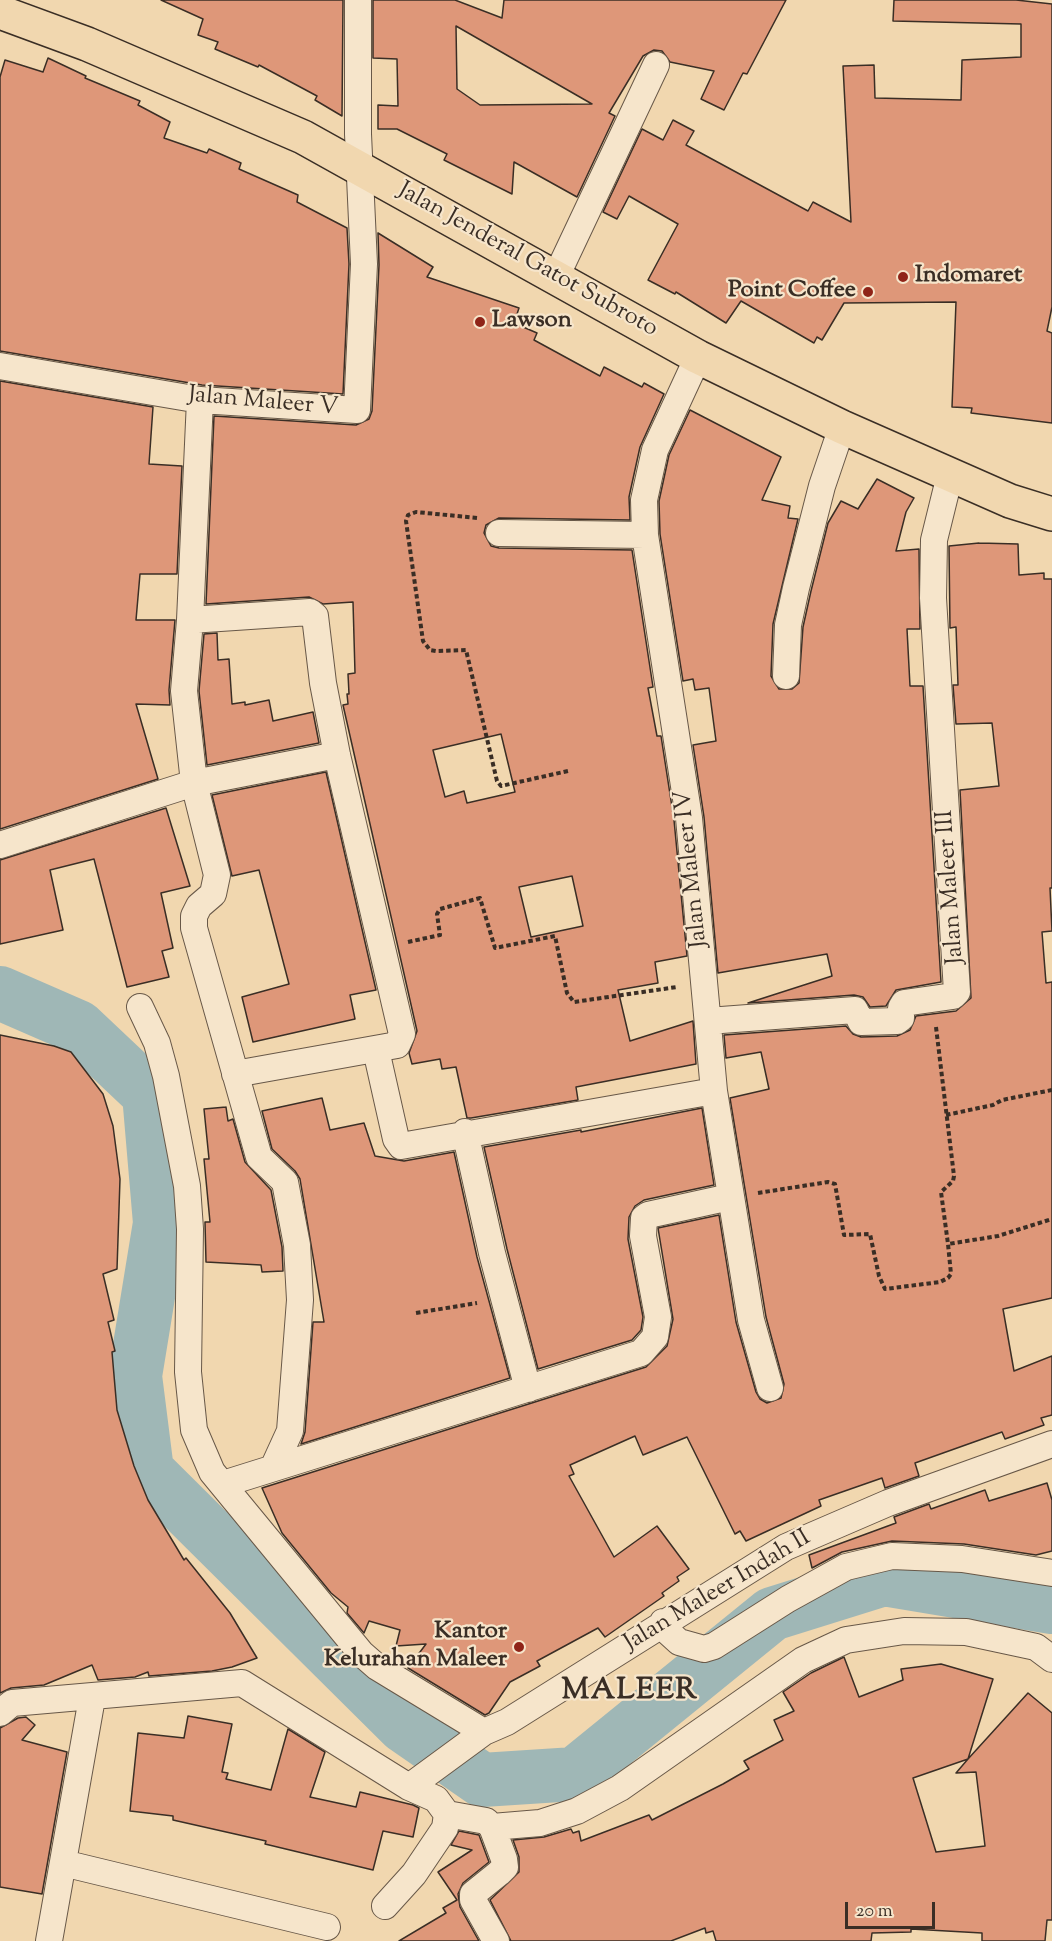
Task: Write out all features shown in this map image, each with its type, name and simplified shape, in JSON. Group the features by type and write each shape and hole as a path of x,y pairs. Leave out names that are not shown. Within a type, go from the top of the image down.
{"main road":[{"name":"Jalan Jenderal Gatot Subroto","path":"0,12 87,44 303,137 698,357 842,427 950,475 1010,501 1052,514"}],"street":[{"path":"358,0 359,168"},
{"path":"555,279 656,65"},
{"name":"Jalan Maleer V","path":"0,366 200,400 357,410 364,264 359,168"},
{"name":"Jalan Maleer IV","path":"698,357 655,450 644,500 645,535 689,819 714,1091 751,1320 770,1388"},
{"path":"200,400 190,620 184,690 194,783 217,875 215,890 199,906 194,916 194,927 259,1157 285,1182 297,1245 300,1300 290,1431 274,1466"},
{"path":"786,676 788,625 796,588 822,486 842,427"},
{"name":"Jalan Maleer III","path":"708,1021 855,1010 861,1022 897,1021 901,1018 901,1008 904,1003 953,996 957,992 958,978 933,598 934,540 950,475"},
{"path":"499,533 645,535"},
{"path":"190,620 310,612 317,622 323,683 337,755 384,947 402,1040 397,1045 376,1050 235,1074"},
{"path":"0,845 194,783 337,755"},
{"path":"140,1007 157,1042 166,1076 187,1186 190,1229 188,1372 194,1430 212,1472 224,1484 256,1528 362,1653 377,1667 483,1732"},
{"path":"376,1050 398,1144 401,1146 465,1132 714,1091"},
{"path":"465,1132 528,1389"},
{"path":"224,1484 274,1466 641,1353 655,1337 658,1317 643,1236 644,1218 648,1215 730,1197"},
{"name":"Jalan Maleer Indah II","path":"413,1784 483,1732 507,1722 752,1566 821,1531 1052,1444"},
{"path":"663,1622 668,1632 678,1642 704,1649 714,1646 788,1599 846,1567 892,1556 962,1559 1052,1573"},
{"path":"492,1827 540,1823 586,1807 620,1788 803,1660 846,1640 904,1631 966,1632 1036,1647 1052,1659"},
{"path":"0,1713 12,1703 92,1698 242,1683 413,1784 436,1799 447,1814 486,1821 492,1827 505,1867 473,1894 473,1900 496,1941"},
{"path":"49,1941 92,1698"},
{"path":"385,1906 414,1874 445,1828 447,1814"},
{"path":"63,1863 327,1928"}],"path":[{"path":"499,533 492,520 416,512 408,515 405,521 423,641 430,650 466,650 501,786 568,771"},
{"path":"384,947 440,935 438,910 480,898 495,948 555,936 567,993 574,1002 580,1003 704,983"},
{"path":"730,1197 828,1182 835,1184 844,1236 870,1234 879,1276 885,1289 940,1282 948,1278 951,1274 941,1192 953,1181 954,1176 932,999"},
{"path":"946,1114 1052,1090"},
{"path":"948,1244 998,1236 1052,1219"},
{"path":"416,1313 504,1298"}],"building":[{"path":"161,0 343,0 342,116 315,100 317,96 259,65 258,67 215,49 218,42 198,35 203,19"},
{"path":"373,0 455,0 502,18 504,0 786,0 747,74 743,73 724,110 701,99 714,71 670,62 662,51 654,50 643,56 609,113 615,116 577,197 514,162 512,194 444,160 447,154 397,129 378,129 378,105 398,106 397,59 373,58","holes":["456,26 592,104 480,105 457,89"]},
{"path":"894,0 1016,0 1052,4 1052,307 1047,331 1052,333 1052,423 971,413 972,408 952,407 956,302 844,303 822,340 817,337 814,343 741,301 726,323 676,292 675,294 648,280 678,224 629,196 617,219 603,212 642,129 663,140 673,120 694,131 686,145 808,211 813,202 851,222 843,66 874,65 875,98 961,100 962,60 1021,57 1021,24 893,21"},
{"path":"48,58 86,76 85,78 140,101 138,105 170,122 164,138 207,153 209,149 241,163 239,169 298,195 297,202 347,228 349,264 343,394 202,385 0,351 0,77 5,60 43,72"},
{"path":"378,233 433,267 427,277 519,308 514,323 537,333 534,340 600,376 604,367 642,387 644,383 664,394 640,447 629,497 630,520 499,518 486,525 484,533 491,546 499,548 632,550 653,687 648,688 657,736 661,736 674,820 687,956 655,962 658,983 618,990 630,1041 693,1021 696,1064 576,1087 578,1100 467,1118 456,1067 442,1069 440,1059 412,1064 409,1053 417,1031 343,705 348,704 348,674 355,673 353,602 323,604 309,597 206,604 214,416 356,425 369,419 372,411 379,265","holes":["501,734 515,792 467,803 464,791 445,797 433,750","572,876 583,926 531,937 519,887"]},
{"path":"0,381 153,407 149,464 182,466 177,574 140,574 136,620 175,620 169,690 170,705 136,704 158,779 0,829"},
{"path":"690,410 781,457 762,500 790,506 788,518 798,519 773,624 771,676 779,689 792,689 799,683 803,627 811,591 828,523 841,501 858,509 877,479 914,498 906,512 896,551 919,549 920,629 907,629 910,686 923,686 941,982 896,990 886,1006 870,1007 863,997 854,995 748,1003 832,976 827,954 718,973 704,817 693,745 716,741 709,688 695,690 693,679 683,681 660,534 659,501 669,455"},
{"path":"979,543 1018,544 1019,575 1044,573 1044,579 1052,579 1052,888 1050,888 1052,931 1042,932 1046,983 1052,982 1052,1298 1003,1309 1014,1371 1052,1356 1052,1415 1041,1418 1044,1425 1005,1439 1002,1432 915,1463 919,1476 885,1488 882,1478 819,1500 821,1506 746,1541 740,1531 735,1534 687,1437 643,1455 635,1436 570,1465 574,1474 569,1476 614,1557 657,1526 689,1569 677,1577 679,1581 662,1593 664,1596 605,1637 598,1628 537,1661 540,1666 510,1682 489,1713 485,1715 408,1668 426,1644 396,1646 400,1630 369,1621 364,1633 347,1613 348,1607 331,1593 282,1533 262,1488 646,1367 667,1346 673,1319 658,1228 719,1215 736,1322 756,1392 760,1399 767,1403 781,1398 784,1384 766,1317 730,1098 769,1089 761,1052 726,1058 724,1035 846,1026 853,1034 861,1037 897,1036 910,1030 916,1016 956,1011 971,998 960,790 999,786 992,723 956,724 953,685 958,685 956,627 950,628 949,546"},
{"path":"217,633 218,660 229,659 232,704 245,702 245,705 269,700 273,721 313,712 319,743 207,765 199,691 204,634"},
{"path":"326,772 376,990 350,995 355,1019 253,1042 242,997 289,984 259,870 232,876 212,795"},
{"path":"166,808 190,886 161,893 173,948 162,951 169,977 127,987 94,859 50,870 63,930 0,944 0,860"},
{"path":"0,1035 54,1046 71,1052 103,1094 113,1126 120,1179 117,1269 103,1274 114,1320 108,1322 115,1351 112,1352 117,1410 134,1466 148,1500 184,1560 186,1558 230,1613 257,1658 212,1671 149,1676 148,1672 135,1677 98,1680 92,1665 44,1685 11,1688 0,1693"},
{"path":"322,1098 330,1130 364,1123 375,1156 404,1161 454,1152 477,1257 510,1378 301,1444 305,1432 313,1322 324,1322 300,1179 295,1171 272,1149 262,1111"},
{"path":"226,1107 228,1121 233,1119 245,1162 271,1190 282,1247 283,1271 262,1272 261,1265 206,1262 205,1222 210,1222 204,1159 209,1159 204,1109"},
{"path":"702,1108 714,1185 644,1200 635,1206 629,1217 628,1239 643,1317 641,1330 632,1340 538,1369 484,1147 581,1130 581,1132"},
{"path":"1047,1483 1052,1500 1052,1551 1036,1555 964,1544 892,1541 842,1552 812,1568 809,1555 896,1523 894,1517 929,1504 931,1509 985,1490 989,1501"},
{"path":"844,1657 859,1697 903,1680 901,1669 941,1664 993,1679 968,1759 1028,1693 1052,1713 1052,1920 1047,1920 1045,1941 982,1941 982,1933 911,1929 911,1932 872,1933 871,1941 716,1941 713,1931 706,1933 705,1928 671,1941 511,1941 490,1900 519,1872 519,1857 513,1840 544,1837 571,1829 573,1833 579,1831 581,1841 649,1815 652,1820 723,1784 749,1769 744,1761 783,1740 774,1720 794,1711 783,1692 811,1673","holes":["968,1759 956,1773 976,1772 985,1846 936,1852 913,1778"]},
{"path":"188,1716 232,1724 222,1772 228,1773 226,1779 271,1790 288,1729 325,1752 310,1797 356,1807 360,1792 413,1805 419,1808 413,1837 383,1831 373,1870 265,1844 266,1841 173,1820 173,1816 130,1811 138,1733 184,1738"},
{"path":"26,1717 35,1725 22,1740 67,1752 42,1894 0,1887 0,1728 18,1718"},
{"path":"459,1831 479,1835 489,1862 463,1883 458,1894 460,1907 479,1941 399,1941 446,1913 443,1908 457,1900 438,1872 472,1850 451,1845"}],"waterway":[{"path":"0,993 78,1027 149,1094 160,1223 135,1376 147,1471 404,1726 482,1780 575,1774 772,1614 884,1579 1052,1607"}],"place":[{"name":"Indomaret","path":"903,277"},
{"name":"Point Coffee","path":"868,292"},
{"name":"Lawson","path":"480,322"},
{"name":"Kantor Kelurahan Maleer","path":"519,1647"}],"district":[{"name":"MALEER","path":"630,1693"}]}
